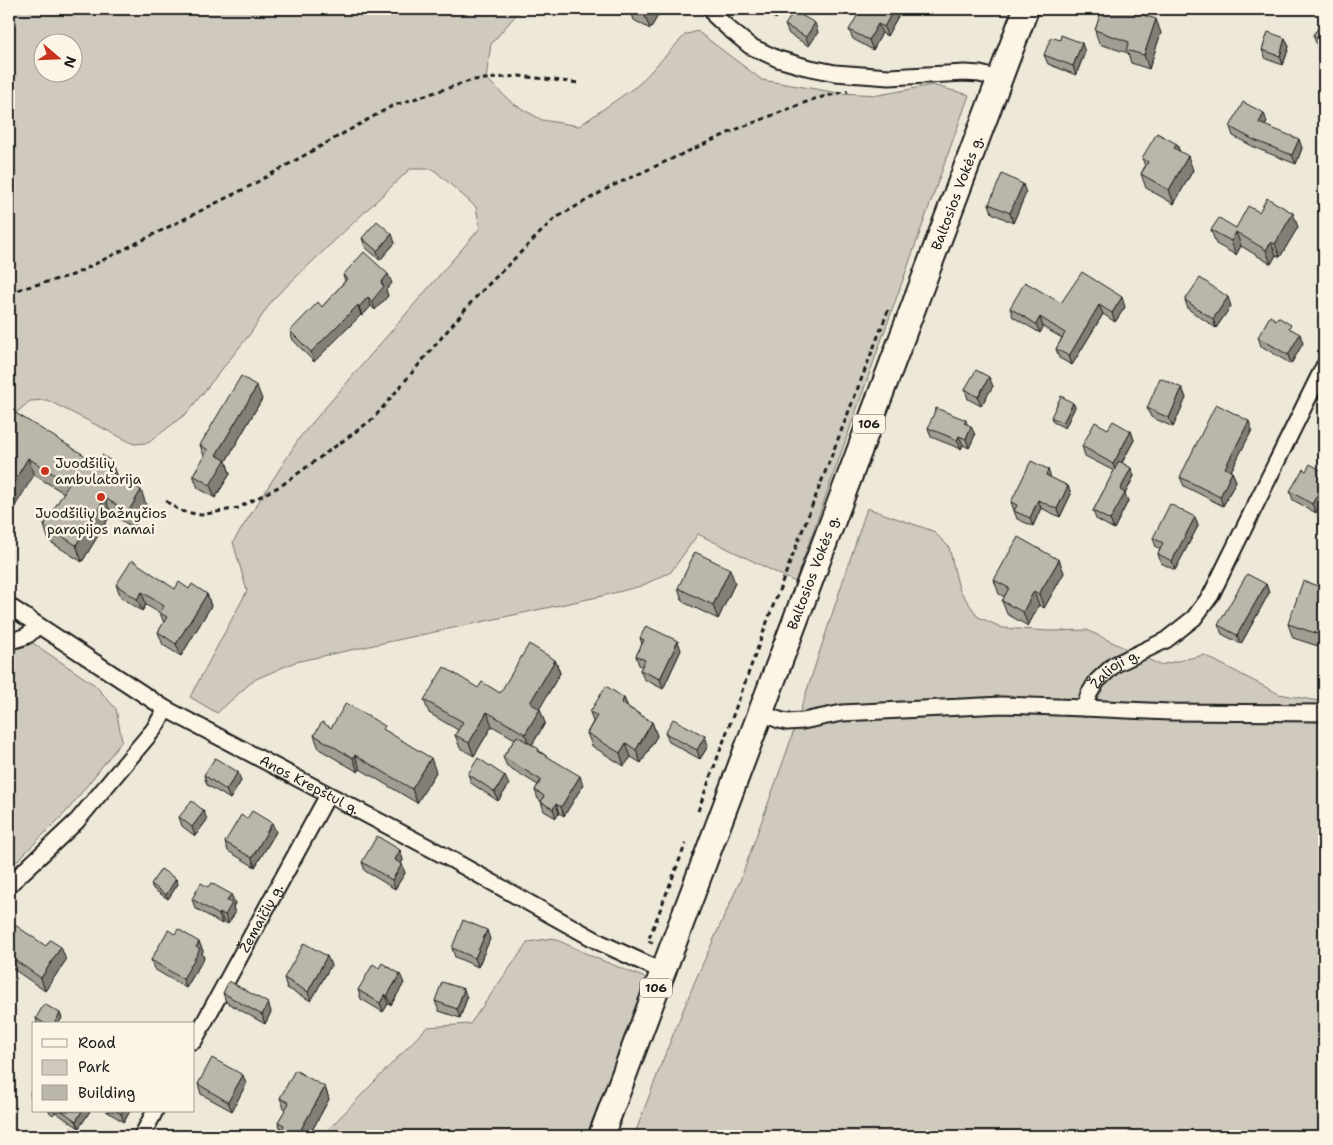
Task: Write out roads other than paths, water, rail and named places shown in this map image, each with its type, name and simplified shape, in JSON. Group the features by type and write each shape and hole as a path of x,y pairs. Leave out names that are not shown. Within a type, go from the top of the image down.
{"main road":[{"name":"Baltosios Vokės g.","path":"601,1136 759,712 1026,9"}],"street":[{"path":"711,9 728,28 750,46 778,60 806,67 835,73 889,78 965,73 980,74 999,79"},
{"name":"Žalioji g.","path":"759,712 787,722 842,714 1002,705 1084,708 1088,694 1097,681 1114,665 1166,640 1194,618 1211,595 1324,366"},
{"name":"Anos Krepštul g.","path":"9,606 166,709 444,856 601,943 666,961"},
{"path":"9,641 32,634 38,625"},
{"path":"1084,708 1168,712 1324,713"},
{"path":"9,885 77,821 154,729 166,709"},
{"name":"Žemaičių g.","path":"195,1039 328,795"},
{"path":"142,1136 154,1112"}],"place":[{"name":"Juodšilių ambulatorija","path":"45,471"},
{"name":"Juodšilių bažnyčios parapijos namai","path":"101,497"}]}
